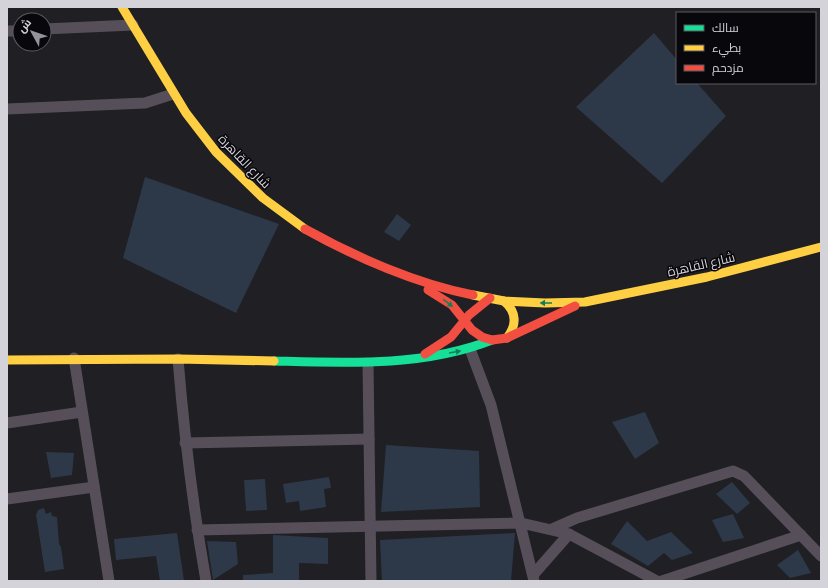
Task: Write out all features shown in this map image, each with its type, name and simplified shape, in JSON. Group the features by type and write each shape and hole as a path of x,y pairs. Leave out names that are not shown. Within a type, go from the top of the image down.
{"main road":[{"name":"شارع القاهرة","path":"122,7 173,94 216,152 263,198 300,226 333,245 404,275 446,289 490,298 545,303 585,302 707,277 821,247"},
{"name":"شارع القاهرة","path":"404,275 447,301 464,321 477,333 492,340 507,338 585,302"},
{"path":"416,357 443,344 474,310 490,298"},
{"path":"504,300 512,307 515,316 513,330 507,338"},
{"path":"7,360 74,358 368,363 454,353 470,349 492,340"}],"street":[{"path":"52,30 132,25"},
{"path":"7,108 145,103 173,94"},
{"path":"470,349 491,404 534,578"},
{"path":"74,358 109,581"},
{"path":"178,359 185,443 197,530 206,581"},
{"path":"368,363 371,581"},
{"path":"7,423 82,412"},
{"path":"185,443 369,438"},
{"path":"552,529 577,518 733,471 744,476 821,556"},
{"path":"7,499 94,487"},
{"path":"197,530 521,523 569,534 657,581"},
{"path":"534,578 569,534"},
{"path":"662,581 801,536"}],"building":[{"path":"654,33 676,59 676,84 698,84 726,116 662,183 576,107"},
{"path":"145,177 279,224 236,313 123,258"},
{"path":"397,214 411,225 399,241 384,232"},
{"path":"645,412 659,443 635,459 612,422"},
{"path":"386,445 479,451 480,507 381,512"},
{"path":"46,452 74,453 72,475 51,478"},
{"path":"329,477 331,488 324,489 326,507 300,511 299,501 286,503 283,484"},
{"path":"265,479 267,510 246,511 244,480"},
{"path":"732,482 750,503 737,514 716,494"},
{"path":"44,508 46,514 51,512 52,516 57,517 59,544 61,547 64,569 45,572 36,515 38,510"},
{"path":"733,514 744,538 723,542 712,520"},
{"path":"627,521 647,541 671,532 693,553 672,560 664,553 648,566 611,544"},
{"path":"177,533 184,581 160,581 156,556 116,560 114,539"},
{"path":"515,533 511,581 382,581 380,540"},
{"path":"273,535 328,538 328,564 299,563 299,581 243,581 243,575 273,573"},
{"path":"207,541 236,542 238,564 213,580"},
{"path":"798,550 811,573 790,578 777,565"}],"traffic: fast":[{"path":"274,361 357,362 412,359 466,349 492,340"}],"traffic: slow":[{"path":"122,7 186,113 216,152 263,198 305,229"},
{"path":"473,295 504,301 545,303 585,302 707,277 821,247"},
{"path":"504,301 511,310 514,319 513,328 507,338"},
{"path":"7,360 178,359 274,361"}],"traffic: jam":[{"path":"305,229 344,250 408,277 473,295"},
{"path":"428,290 452,305 472,330 482,337 492,340 507,338 575,306"},
{"path":"425,354 451,337 469,315 490,298"}]}
